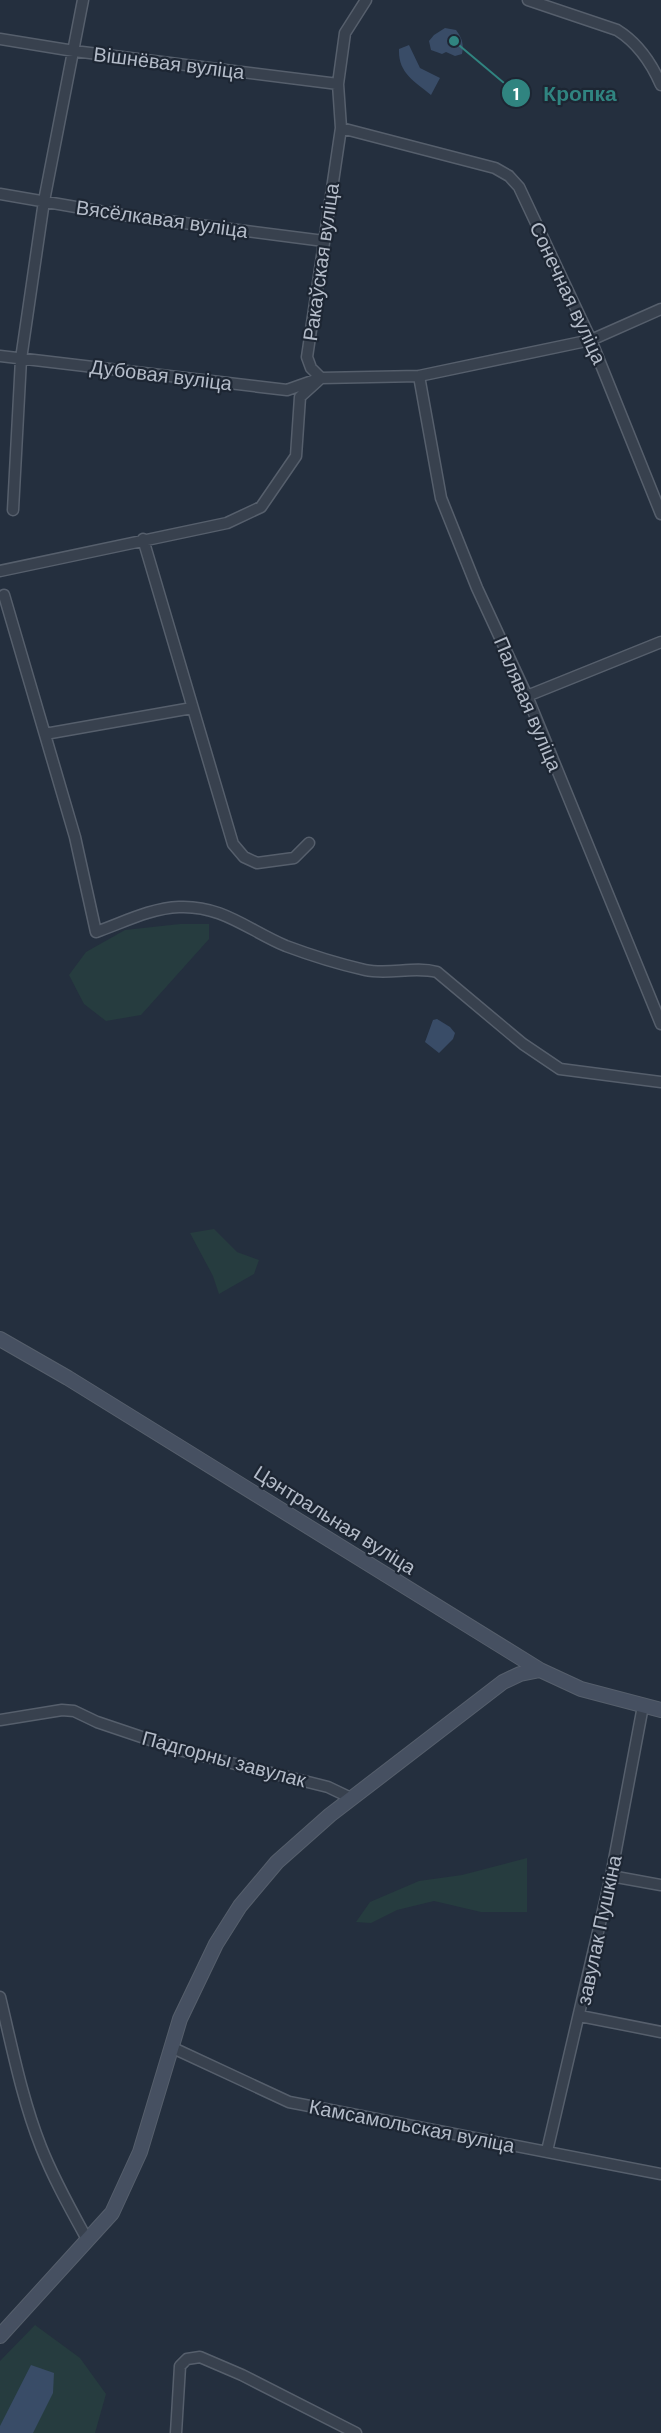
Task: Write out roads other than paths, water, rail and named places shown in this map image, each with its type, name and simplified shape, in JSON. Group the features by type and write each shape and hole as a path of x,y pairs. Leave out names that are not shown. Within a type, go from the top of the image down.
{"street":[{"path":"13,510 21,358 44,201 83,0"},
{"name":"Ракаўская вуліца","path":"321,378 311,368 307,357 340,128 338,84 345,33 366,0"},
{"path":"528,0 617,30 628,37 647,59 661,85"},
{"name":"Вішнёвая вуліца","path":"0,39 74,51 338,84"},
{"name":"Сонечная вуліца","path":"340,128 495,168 509,176 519,188 591,339 661,514"},
{"name":"Вясёлкавая вуліца","path":"0,194 122,215 324,241"},
{"name":"Дубовая вуліца","path":"0,356 287,390 321,378 419,376 591,339 661,309"},
{"name":"Палявая вуліца","path":"419,376 441,498 477,588 527,696 661,1024"},
{"path":"0,571 227,523 261,507 296,456 300,397 321,378"},
{"path":"143,539 233,844 244,857 257,863 294,858 309,843"},
{"path":"4,595 75,837 96,932 160,910 179,907 223,913 286,945 366,970 387,972 425,969 437,972 523,1044 560,1069 661,1082"},
{"path":"527,696 661,642"},
{"path":"45,734 192,708"},
{"name":"Цэнтральная вуліца","path":"0,1339 78,1384 540,1671 581,1689 661,1710"},
{"path":"0,2336 112,2212 140,2152 180,2019 216,1944 240,1906 277,1862 351,1798 502,1682 520,1674 540,1671"},
{"name":"завулак Пушкіна","path":"548,2151 611,1876 643,1706"},
{"name":"Падгорны завулак","path":"0,1720 62,1710 74,1711 98,1722 183,1751 328,1787 351,1798"},
{"path":"611,1876 661,1885"},
{"path":"0,1997 17,2067 40,2145 58,2189 88,2241"},
{"path":"580,2016 661,2032"},
{"name":"Камсамольская вуліца","path":"173,2048 290,2102 661,2174"},
{"path":"177,2433 180,2366 187,2359 200,2357 243,2375 356,2433"}],"water":[{"path":"445,28 456,30 458,33 463,44 462,54 455,56 431,50 429,41"},
{"path":"409,45 420,68 440,78 431,95 408,76 401,64 399,49"},
{"path":"437,1019 455,1033 453,1039 439,1053 425,1042 433,1020"},
{"path":"31,2365 54,2373 53,2393 33,2433 0,2433 0,2426"}],"place":[{"name":"Кропка","path":"454,41"}]}
